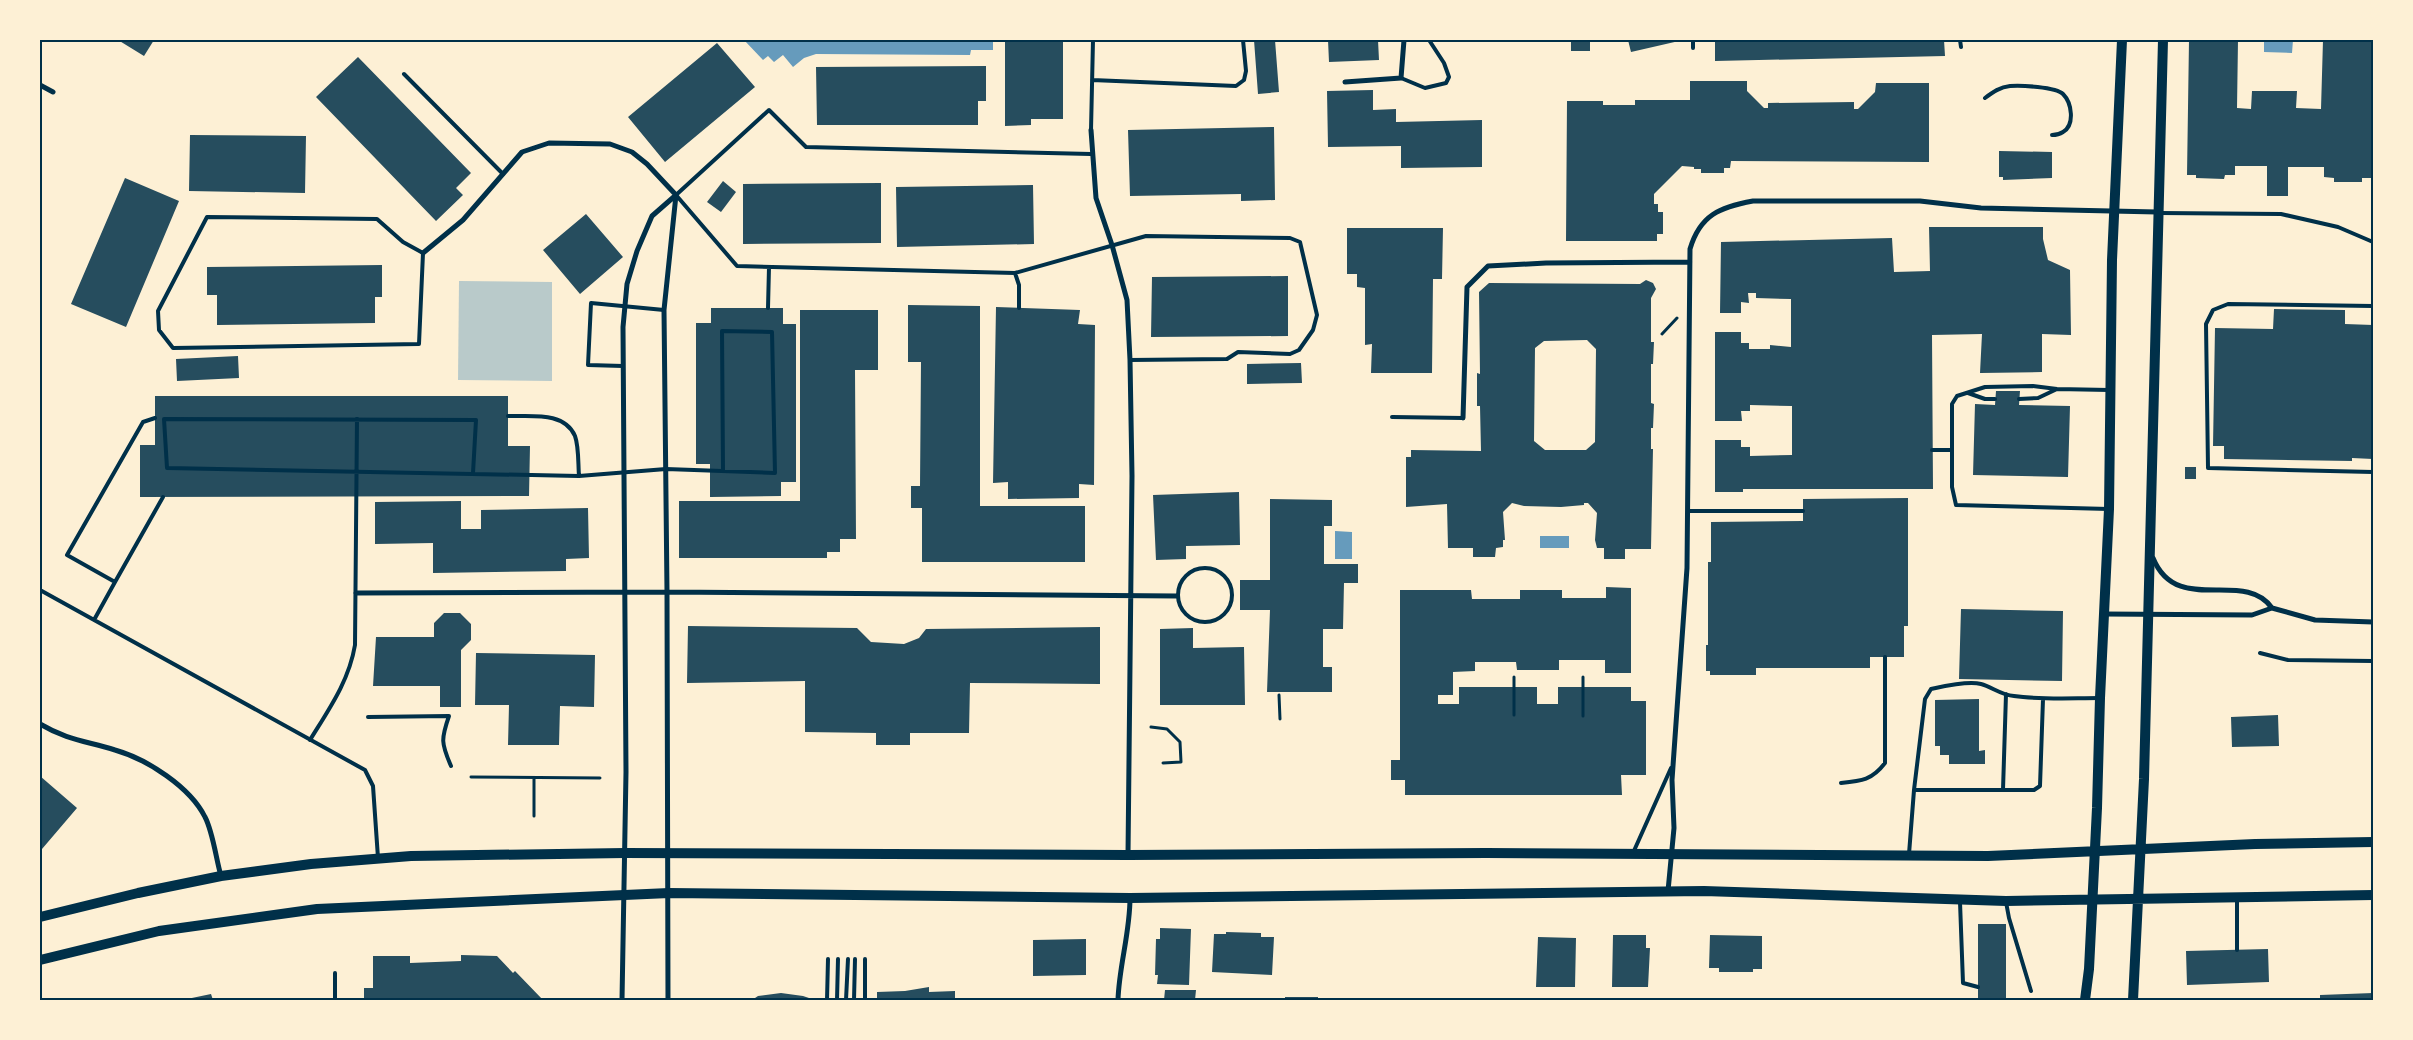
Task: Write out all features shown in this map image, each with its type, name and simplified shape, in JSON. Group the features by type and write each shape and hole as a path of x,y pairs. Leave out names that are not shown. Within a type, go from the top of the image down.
{"main road":[{"path":"2085,1000 2093,900 2109,509 2109,390 2114,210 2122,40"},
{"path":"2133,1000 2141,849 2163,40"},
{"path":"40,917 145,891 221,876 378,858 447,855 625,853 1128,855 1476,853 1908,856 2034,855 2141,849 2373,842"},
{"path":"40,960 159,931 317,909 669,893 1130,898 1668,892 2006,901 2373,895"}],"street":[{"path":"1345,82 1401,78 1404,40"},
{"path":"40,84 53,92"},
{"path":"1091,130 1091,154 1096,198 1112,245 1127,300 1130,360 1128,855"},
{"path":"423,253 463,220 522,152 549,143 610,144 632,152 647,164 676,194 664,310 669,893 668,1000"},
{"path":"622,1000 625,853 626,592 623,366 625,306 628,284 638,251 652,216 676,194"},
{"path":"1668,892 1674,828 1673,764 1687,568 1690,250 1695,235 1704,222 1717,210 1734,204 1753,201 1920,201 1980,208 2158,212"},
{"path":"1463,418 1466,287 1488,266 1611,262 1690,262"},
{"path":"2149,549 2158,569 2181,587 2213,591 2250,592 2262,597 2272,608 2315,620 2373,622"},
{"path":"356,593 667,592 1177,596"},
{"path":"2104,614 2252,615 2272,608"},
{"path":"40,724 61,736 118,751 163,773 188,793 206,818 221,876"},
{"path":"1118,1000 1118,976 1128,934 1130,898"}],"lane":[{"path":"1091,130 1094,40"},
{"path":"1092,80 1236,86 1244,80 1246,71 1243,40"},
{"path":"1401,78 1425,88 1446,83 1449,77 1444,63 1429,40"},
{"path":"1693,40 1693,48"},
{"path":"1960,40 1960,46"},
{"path":"404,74 503,174"},
{"path":"1985,98 1995,90 2009,86 2056,90 2064,94 2071,115 2070,125 2063,133 2052,135"},
{"path":"1091,154 806,147 769,110 676,194 737,266 1015,273 1146,236 1290,238 1300,242 1316,315 1313,330 1299,350 1290,354 1238,352 1227,359 1130,360"},
{"path":"2158,212 2281,214 2338,227 2373,242"},
{"path":"207,218 376,220 403,242 423,253 419,344 173,348 159,330 158,311 207,218"},
{"path":"768,308 769,267"},
{"path":"1015,273 1019,285 1019,308"},
{"path":"623,366 588,365 591,303 664,310"},
{"path":"2373,306 2273,303 2223,305 2213,310 2207,318 2206,362 2208,468 2373,472"},
{"path":"473,473 476,420 164,418 167,468 579,476 666,469 723,471 775,472 772,332 722,331 723,471"},
{"path":"2109,390 2057,389 2033,386 1985,387 1957,396 1952,404 1952,486 1956,505 2109,509"},
{"path":"2020,399 2038,398 2057,389"},
{"path":"1968,393 1995,399"},
{"path":"508,416 554,418 567,423 576,438 579,476"},
{"path":"1392,417 1463,418"},
{"path":"115,582 67,555 143,422 155,418"},
{"path":"310,740 342,688 352,667 355,645 357,419"},
{"path":"1932,450 1952,450"},
{"path":"94,620 163,497"},
{"path":"1688,511 1803,511"},
{"path":"1204,568 1214,570 1223,576 1230,584 1232,594 1230,605 1225,614 1216,620 1206,622 1196,621 1187,614 1180,607 1177,596 1185,577 1194,571 1204,568"},
{"path":"40,590 364,770 373,786 378,858"},
{"path":"2260,653 2288,660 2373,661"},
{"path":"1841,783 1862,781 1876,775 1885,763 1885,656"},
{"path":"1908,856 1925,699 1931,689 1944,686 1981,684 2006,694 2043,699 2100,698"},
{"path":"2004,790 2006,694"},
{"path":"1914,790 2034,790 2040,786 2043,699"},
{"path":"368,717 449,716 442,747 451,766"},
{"path":"1632,854 1673,764"},
{"path":"2236,898 2237,950"},
{"path":"1960,900 1963,983 1978,987"},
{"path":"2006,901 2009,918 2031,991"},
{"path":"827,1000 828,959"},
{"path":"837,1000 838,959"},
{"path":"846,1000 848,959"},
{"path":"854,1000 855,959"},
{"path":"865,959 865,1000"},
{"path":"334,973 335,1000"}],"path":[{"path":"1514,677 1514,715"},
{"path":"1583,677 1583,716"},
{"path":"1279,695 1280,719"},
{"path":"1151,727 1167,728 1180,742 1181,762 1163,763"},
{"path":"471,777 600,778"},
{"path":"534,778 534,816"},
{"path":"335,1000 363,1000"}],"shaded area":[{"path":"459,281 552,282 552,381 458,380"}],"water":[{"path":"744,40 993,40 993,50 971,50 970,55 816,54 804,58 793,67 783,55 774,62 768,56 763,60"},
{"path":"2264,40 2293,40 2292,53 2264,52"},
{"path":"1335,531 1352,532 1352,559 1335,559"},
{"path":"1540,536 1569,536 1569,548 1540,548"}],"building":[{"path":"118,40 154,40 144,56"},
{"path":"1005,40 1063,40 1063,119 1031,119 1031,125 1005,126"},
{"path":"1254,40 1275,40 1279,92 1258,94"},
{"path":"1328,40 1378,40 1379,60 1329,62"},
{"path":"1571,40 1590,40 1590,51 1571,51"},
{"path":"1628,40 1678,40 1679,41 1631,52"},
{"path":"1715,40 1944,40 1945,56 1715,61"},
{"path":"2189,40 2238,40 2237,108 2251,109 2252,91 2297,91 2296,108 2321,109 2323,40 2373,40 2373,178 2362,178 2362,182 2334,182 2334,178 2324,177 2324,167 2288,167 2288,196 2267,196 2267,166 2235,166 2235,175 2225,175 2224,179 2196,178 2196,175 2187,175"},
{"path":"717,43 755,87 665,162 628,117"},
{"path":"358,57 471,173 456,188 463,195 436,221 316,97"},
{"path":"986,66 986,101 978,101 978,125 817,125 816,67"},
{"path":"1690,81 1747,81 1747,91 1764,108 1768,108 1768,103 1854,102 1854,109 1858,109 1875,92 1876,83 1929,83 1929,162 1731,161 1730,168 1724,168 1724,173 1701,173 1701,169 1682,166 1654,194 1654,204 1658,204 1658,212 1663,212 1663,234 1657,234 1657,241 1566,241 1567,101 1603,101 1603,105 1635,105 1635,100 1690,100"},
{"path":"1373,90 1373,110 1396,109 1396,122 1482,120 1482,167 1401,168 1401,146 1328,147 1327,91"},
{"path":"1274,127 1275,200 1241,201 1241,194 1130,196 1128,130"},
{"path":"190,135 306,136 305,193 189,191"},
{"path":"1999,151 2052,152 2052,178 2003,180 2003,177 1999,177"},
{"path":"125,178 179,201 126,327 71,304"},
{"path":"723,181 736,192 721,212 707,202"},
{"path":"881,183 881,243 743,244 743,184"},
{"path":"1033,185 1034,244 897,247 896,187"},
{"path":"586,214 623,257 580,294 543,250"},
{"path":"1929,227 2043,227 2043,239 2048,260 2070,270 2071,335 2042,334 2042,372 1980,373 1982,334 1932,335 1933,489 1743,489 1743,492 1715,492 1715,440 1741,440 1741,447 1750,447 1750,456 1792,455 1792,406 1750,405 1750,411 1741,411 1742,421 1715,421 1715,332 1741,332 1741,343 1749,343 1749,349 1770,349 1770,345 1791,347 1791,299 1756,298 1756,293 1748,293 1749,303 1741,302 1741,313 1720,313 1721,242 1892,238 1894,272 1930,271"},
{"path":"1347,228 1443,228 1442,279 1433,279 1432,373 1371,373 1372,344 1365,345 1365,288 1357,287 1357,274 1347,274"},
{"path":"382,265 382,297 375,297 375,323 217,325 217,295 207,295 207,267"},
{"path":"1288,276 1288,336 1151,337 1152,277"},
{"path":"1646,280 1653,283 1656,289 1651,298 1651,342 1654,342 1653,364 1651,364 1651,403 1654,404 1653,428 1651,428 1651,449 1653,449 1651,549 1625,549 1625,559 1604,559 1604,548 1597,548 1595,540 1597,513 1588,503 1561,507 1524,506 1512,503 1503,512 1505,540 1503,540 1503,547 1496,548 1495,557 1473,557 1473,548 1448,548 1447,504 1406,507 1406,457 1411,457 1411,450 1481,451 1480,406 1477,406 1477,373 1480,374 1479,292 1489,283 1640,284","holes":["1587,340 1596,349 1595,442 1586,450 1545,450 1534,441 1535,348 1544,341"]},
{"path":"908,305 980,306 980,506 1085,506 1085,562 922,562 922,508 911,508 911,486 920,486 921,362 908,362"},
{"path":"996,307 1080,310 1078,324 1095,325 1094,485 1079,484 1079,498 1008,499 1008,482 993,483"},
{"path":"711,308 783,308 783,324 796,324 796,482 781,482 781,496 710,497 710,464 696,464 696,323 711,323"},
{"path":"2274,309 2345,310 2345,324 2373,325 2373,459 2352,458 2352,461 2224,459 2224,446 2213,446 2215,328 2273,329"},
{"path":"800,310 878,310 878,370 855,370 856,539 840,539 840,552 827,552 827,558 679,558 679,501 800,501"},
{"path":"238,356 239,378 177,381 176,359"},
{"path":"1301,363 1302,383 1247,384 1247,364"},
{"path":"1996,391 2020,391 2019,405 2070,406 2068,477 1973,475 1975,404 1995,405"},
{"path":"155,396 508,396 508,446 530,446 529,496 140,497 140,445 155,445"},
{"path":"2185,467 2196,467 2196,479 2185,479"},
{"path":"1239,492 1240,545 1186,546 1186,559 1156,560 1153,495"},
{"path":"1908,498 1908,626 1904,626 1904,657 1870,657 1870,668 1756,668 1756,675 1710,675 1710,671 1706,671 1706,645 1708,645 1708,562 1711,562 1711,522 1803,521 1803,499"},
{"path":"1270,499 1332,500 1332,526 1324,526 1324,564 1358,564 1358,583 1344,583 1343,629 1323,629 1323,667 1332,667 1332,692 1267,692 1270,610 1240,610 1240,580 1270,580"},
{"path":"461,501 461,529 481,529 481,510 588,508 589,558 566,559 566,571 433,573 433,543 375,544 375,502"},
{"path":"1606,587 1631,588 1631,673 1605,673 1605,660 1559,660 1559,670 1517,670 1516,662 1475,662 1475,671 1453,672 1453,695 1438,695 1438,704 1459,704 1459,687 1537,687 1537,704 1558,704 1558,687 1631,687 1631,701 1646,701 1646,775 1621,775 1622,795 1405,795 1405,780 1391,780 1391,760 1400,760 1400,590 1471,590 1472,599 1520,599 1520,590 1562,590 1562,598 1606,598"},
{"path":"1961,609 2063,611 2062,681 1959,679"},
{"path":"444,613 460,613 471,624 471,640 461,650 461,707 440,707 440,686 373,686 376,637 434,637 434,623"},
{"path":"688,626 857,628 871,642 904,644 919,638 926,629 1100,627 1100,684 970,683 969,733 910,733 910,745 876,745 876,733 805,732 805,681 687,683"},
{"path":"1193,628 1193,648 1244,647 1245,705 1160,705 1160,629"},
{"path":"476,653 595,655 594,707 560,706 559,745 508,745 509,705 475,705"},
{"path":"1979,699 1979,751 1985,750 1985,764 1949,764 1949,755 1940,755 1940,746 1935,746 1935,700"},
{"path":"2278,715 2279,746 2232,747 2231,717"},
{"path":"40,776 77,808 42,849 40,847"},
{"path":"1978,924 2006,924 2006,999 1978,999"},
{"path":"1160,928 1191,929 1189,985 1157,984 1158,975 1155,975 1156,939 1160,939"},
{"path":"1226,932 1261,933 1261,937 1274,937 1272,975 1212,972 1214,934 1226,934"},
{"path":"1613,935 1646,935 1646,948 1650,948 1648,987 1612,987"},
{"path":"1710,935 1762,936 1762,969 1753,969 1753,972 1719,972 1719,968 1709,968"},
{"path":"1538,937 1576,938 1575,987 1536,987"},
{"path":"1086,939 1086,975 1033,976 1033,940"},
{"path":"2268,949 2269,982 2187,985 2186,951"},
{"path":"461,955 497,956 513,973 515,971 543,1000 364,1000 364,988 373,988 373,956 410,956 410,963 461,961"},
{"path":"929,987 929,992 955,991 955,1000 877,1000 877,992 905,991"},
{"path":"1165,990 1196,990 1195,1000 1164,1000"},
{"path":"781,993 815,1000 752,1000 758,996"},
{"path":"2373,993 2373,1000 2320,1000 2320,995"},
{"path":"211,994 213,1000 187,1000 187,999"},
{"path":"1285,997 1318,997 1318,1000 1285,1000"}]}
